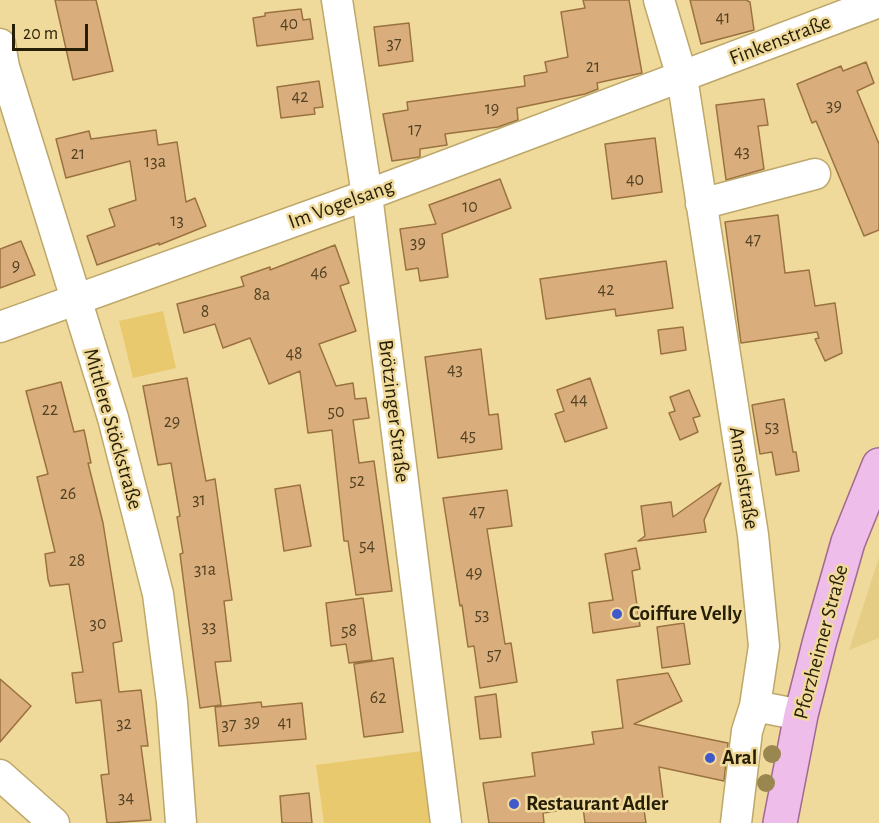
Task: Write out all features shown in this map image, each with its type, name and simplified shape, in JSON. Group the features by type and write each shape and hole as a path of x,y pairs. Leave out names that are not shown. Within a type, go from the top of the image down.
{"main road":[{"name":"Pforzheimer Straße","path":"780,823 801,715 848,542 879,465"}],"street":[{"name":"Brötzinger Straße","path":"337,0 367,195 446,823"},
{"name":"Amselstraße","path":"659,0 682,77 753,535 764,646 755,706 747,731 736,823"},
{"name":"Finkenstraße","path":"682,77 879,2"},
{"name":"Mittlere Stöckstraße","path":"0,44 4,67 113,418 158,594 172,702 181,823"},
{"name":"Im Vogelsang","path":"0,327 367,195 682,77"},
{"path":"701,204 814,174"},
{"path":"755,706 801,715"},
{"path":"0,775 54,823"}],"shaded area":[{"path":"163,311 176,368 133,378 119,321"},
{"path":"879,557 879,638 849,650"},
{"path":"437,749 446,823 324,823 316,765"}],"building":[{"path":"55,0 96,0 113,71 73,80"},
{"path":"583,0 629,0 642,73 597,83 598,89 585,94 517,108 518,120 498,127 445,134 447,145 420,149 420,157 392,161 383,114 408,110 407,102 525,86 524,76 547,72 545,62 568,57 561,12 585,8"},
{"path":"690,0 746,0 750,2 754,30 701,44"},
{"path":"301,9 303,20 310,19 313,39 257,46 253,18 265,16 265,13"},
{"path":"409,23 413,61 379,66 374,27"},
{"path":"866,62 874,83 857,91 879,144 879,230 864,236 816,121 812,123 797,84 841,66 843,71"},
{"path":"319,81 323,107 314,108 315,114 281,118 277,87"},
{"path":"764,99 768,125 758,126 764,169 726,180 716,105"},
{"path":"156,130 158,145 177,142 186,202 195,198 206,226 159,245 159,243 97,265 87,236 115,226 109,209 136,200 130,161 66,178 56,139 89,131 91,139"},
{"path":"655,138 662,192 612,199 605,144"},
{"path":"500,179 511,208 442,234 448,277 420,281 418,268 406,270 400,229 436,224 429,205"},
{"path":"778,215 785,273 809,270 815,306 835,303 842,353 825,361 815,339 819,338 817,332 741,343 725,222"},
{"path":"21,241 35,275 0,288 0,249"},
{"path":"335,245 349,283 340,286 356,331 319,344 336,386 353,383 355,399 366,398 369,418 353,420 359,463 374,461 392,591 356,595 348,541 344,541 332,430 308,433 300,371 269,384 250,338 223,348 215,324 184,333 177,304 244,286 241,277 270,267 270,270"},
{"path":"666,261 673,308 616,316 615,309 546,319 540,279"},
{"path":"683,327 686,350 661,354 658,330"},
{"path":"481,349 489,415 498,414 502,449 438,458 425,357"},
{"path":"187,378 206,481 215,479 232,600 224,601 231,661 215,662 221,705 200,708 180,554 183,553 177,517 180,516 171,463 158,465 143,386"},
{"path":"590,378 607,428 565,442 555,414 564,411 557,390"},
{"path":"61,382 74,432 84,430 91,463 88,463 103,523 122,641 113,643 119,692 141,690 148,746 141,746 151,820 107,823 101,775 109,774 101,700 76,703 72,673 83,672 69,584 50,586 48,579 45,554 55,552 37,477 48,474 26,391"},
{"path":"689,390 700,416 693,418 698,432 680,440 669,413 675,411 670,397"},
{"path":"784,399 793,452 796,452 799,471 776,475 772,452 760,454 752,405"},
{"path":"721,483 704,520 706,532 638,541 645,536 641,506 671,502 673,517"},
{"path":"300,485 311,546 284,551 275,489"},
{"path":"507,490 512,526 487,529 505,644 511,643 517,682 480,688 474,646 468,647 462,605 460,606 443,498"},
{"path":"636,548 640,569 632,571 640,626 593,633 589,603 613,600 605,554"},
{"path":"363,598 372,660 349,663 346,644 331,646 326,603"},
{"path":"684,623 690,664 662,668 657,627"},
{"path":"393,658 403,732 364,737 354,664"},
{"path":"668,673 682,701 634,724 728,743 724,781 659,767 664,807 644,810 646,823 585,823 583,807 543,813 544,823 489,823 483,783 535,776 532,753 594,744 592,732 623,728 617,680"},
{"path":"0,679 31,706 0,742"},
{"path":"496,694 501,737 480,739 475,697"},
{"path":"261,702 262,707 302,703 306,739 219,746 215,707"},
{"path":"309,793 312,823 282,823 280,796"}],"place":[{"name":"Coiffure Velly","path":"617,614"},
{"name":"Aral","path":"710,758"},
{"name":"Restaurant Adler","path":"514,804"}]}
